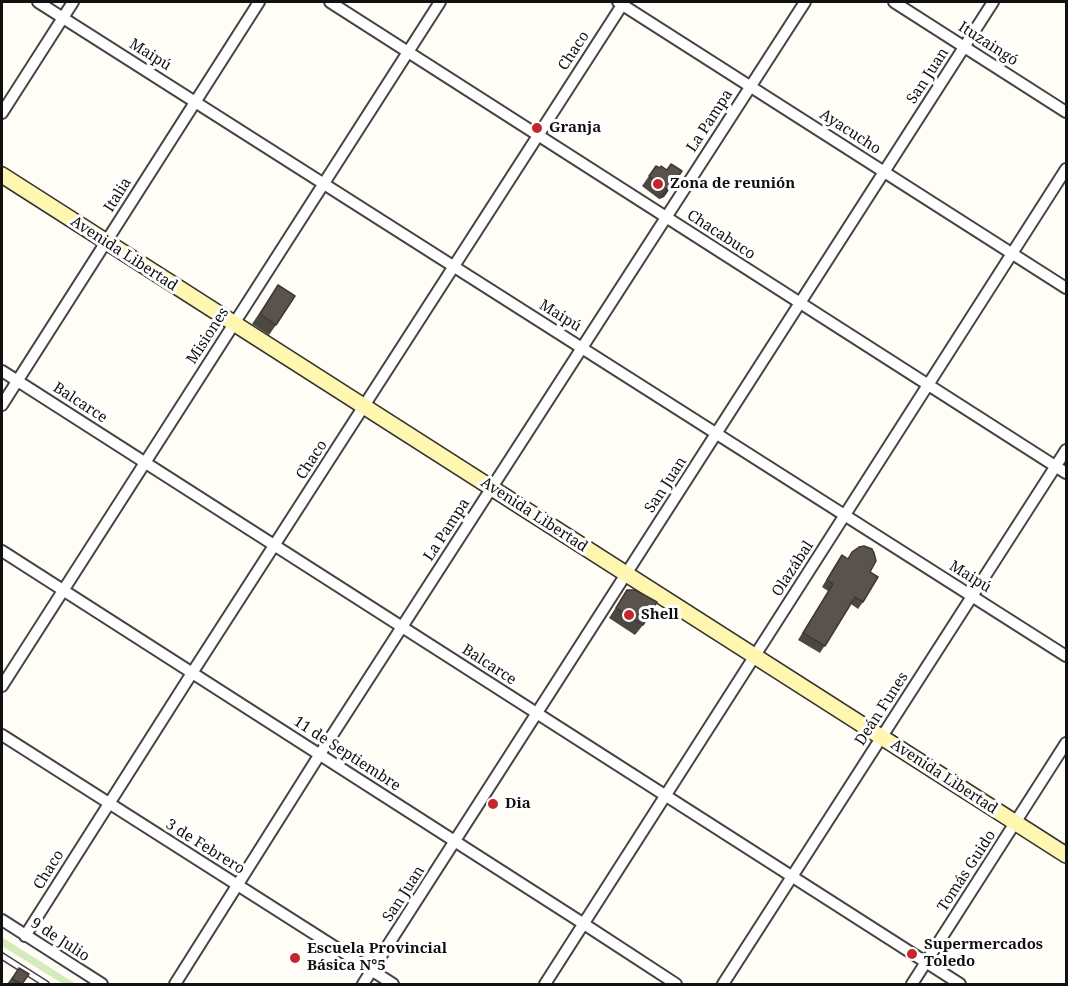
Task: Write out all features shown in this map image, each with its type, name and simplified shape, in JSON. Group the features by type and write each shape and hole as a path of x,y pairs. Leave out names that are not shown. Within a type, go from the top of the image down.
{"main road":[{"name":"Avenida Libertad","path":"2,175 1066,855"}],"street":[{"name":"Maipú","path":"38,2 1066,656"},
{"path":"2,113 73,2"},
{"name":"Italia","path":"2,405 259,2"},
{"name":"Chacabuco","path":"330,2 1066,473"},
{"name":"Misiones","path":"2,686 440,2"},
{"name":"Ayacucho","path":"621,2 1066,288"},
{"name":"Chaco","path":"25,936 621,2"},
{"name":"La Pampa","path":"175,984 320,754 805,2"},
{"name":"Ituzaingó","path":"894,2 1066,112"},
{"name":"San Juan","path":"363,984 993,2"},
{"name":"Olazábal","path":"545,984 1066,169"},
{"name":"Balcarce","path":"2,371 960,984"},
{"name":"Deán Funes","path":"723,984 1066,450"},
{"name":"11 de Septiembre","path":"2,551 676,984"},
{"name":"3 de Febrero","path":"2,735 393,984"},
{"name":"Tomás Guido","path":"912,984 1066,743"},
{"name":"9 de Julio","path":"2,920 102,984"}],"lane":[{"path":"2,956 46,984"}],"green space":[{"path":"2,937 76,984 63,984 2,946"}],"building":[{"path":"671,164 682,171 671,187 666,189 649,176 656,166 667,170"},
{"path":"278,285 295,296 276,325 260,314"},
{"path":"864,546 872,549 874,553 876,561 870,572 878,577 863,602 855,597 825,646 803,633 833,584 827,580 842,555 848,559 852,552"},
{"path":"627,590 635,590 657,602 643,625 616,608"},
{"path":"19,968 29,974 22,984 12,979"}],"place":[{"name":"Granja","path":"537,128"},
{"name":"Zona de reunión","path":"658,184"},
{"name":"Shell","path":"629,615"},
{"name":"Dia","path":"493,804"},
{"name":"Supermercados Toledo","path":"912,954"},
{"name":"Escuela Provincial Básica N°5","path":"295,958"}]}
